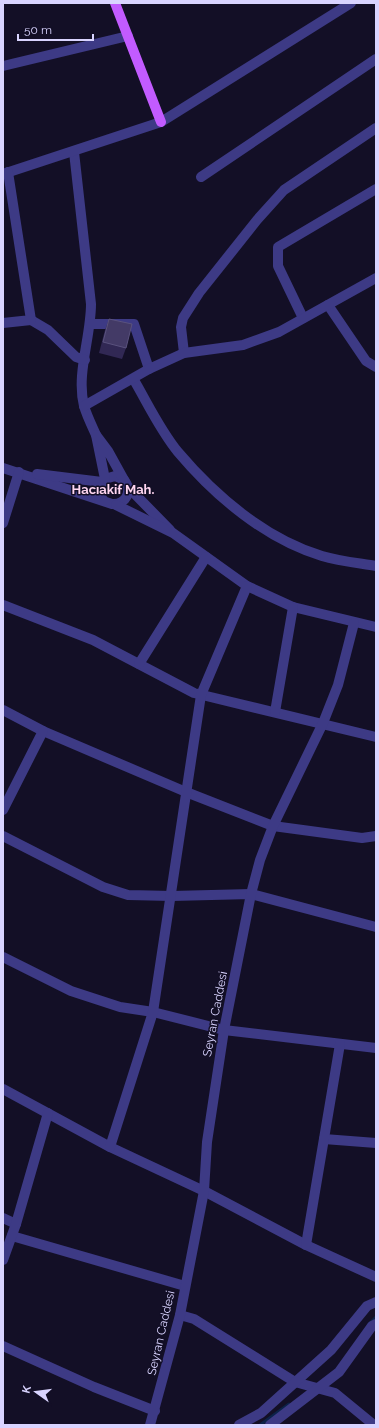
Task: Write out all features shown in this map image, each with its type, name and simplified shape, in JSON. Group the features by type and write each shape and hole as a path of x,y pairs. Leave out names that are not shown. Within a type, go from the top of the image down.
{"main road":[{"path":"115,3 161,122"}],"street":[{"path":"31,320 6,173 74,152 161,122 351,3"},
{"path":"3,66 128,36"},
{"path":"201,177 376,59"},
{"path":"184,353 181,328 183,318 199,293 257,220 284,190 376,128"},
{"path":"74,152 91,304 91,324 83,383 84,406 96,435 104,481 100,492 104,501"},
{"path":"303,318 278,266 278,247 376,189"},
{"path":"84,406 134,380 149,369 184,353 243,345 261,340 376,278"},
{"path":"328,305 366,361 376,368"},
{"path":"3,323 31,320 48,330 73,355 85,360"},
{"path":"91,324 134,324 149,369"},
{"path":"134,380 158,422 178,452 216,492 257,524 288,542 323,556 376,566"},
{"path":"96,435 126,483 173,533"},
{"path":"3,468 116,505 173,533 247,586 293,607 354,623 376,627"},
{"path":"19,472 104,481 115,476 126,483"},
{"path":"3,523 19,472"},
{"path":"116,505 126,498 126,483"},
{"path":"139,664 206,557"},
{"path":"110,1147 153,1012 172,896 201,694 247,586"},
{"path":"3,605 93,640 194,693 376,737"},
{"path":"275,712 293,607"},
{"name":"Seyran Caddesi","path":"150,1425 180,1315 204,1191 207,1142 224,1030 250,894 260,860 273,826 323,723 338,685 354,623"},
{"path":"3,710 43,731 186,792 273,826 362,838 376,836"},
{"path":"3,810 43,731"},
{"path":"3,836 102,887 128,894 172,896 250,894 376,927"},
{"path":"3,957 70,991 120,1007 153,1012 224,1030 376,1048"},
{"path":"306,1245 340,1044"},
{"path":"3,1089 110,1147 204,1191 306,1245 376,1277"},
{"path":"3,1260 16,1224 48,1113"},
{"path":"324,1139 376,1143"},
{"path":"3,1218 16,1224"},
{"path":"12,1236 185,1286"},
{"path":"239,1425 261,1413 331,1350 367,1306 376,1302"},
{"path":"180,1315 194,1319 295,1382 335,1393 374,1425"},
{"path":"270,1425 339,1372 372,1326 376,1324"},
{"path":"3,1346 94,1387 155,1411"}],"building":[{"path":"109,319 132,324 126,348 103,342"}],"waterway":[{"path":"369,1324 376,1317"},
{"path":"260,1425 289,1404"}],"district":[{"name":"Hacıakif Mah.","path":"113,489"}]}
